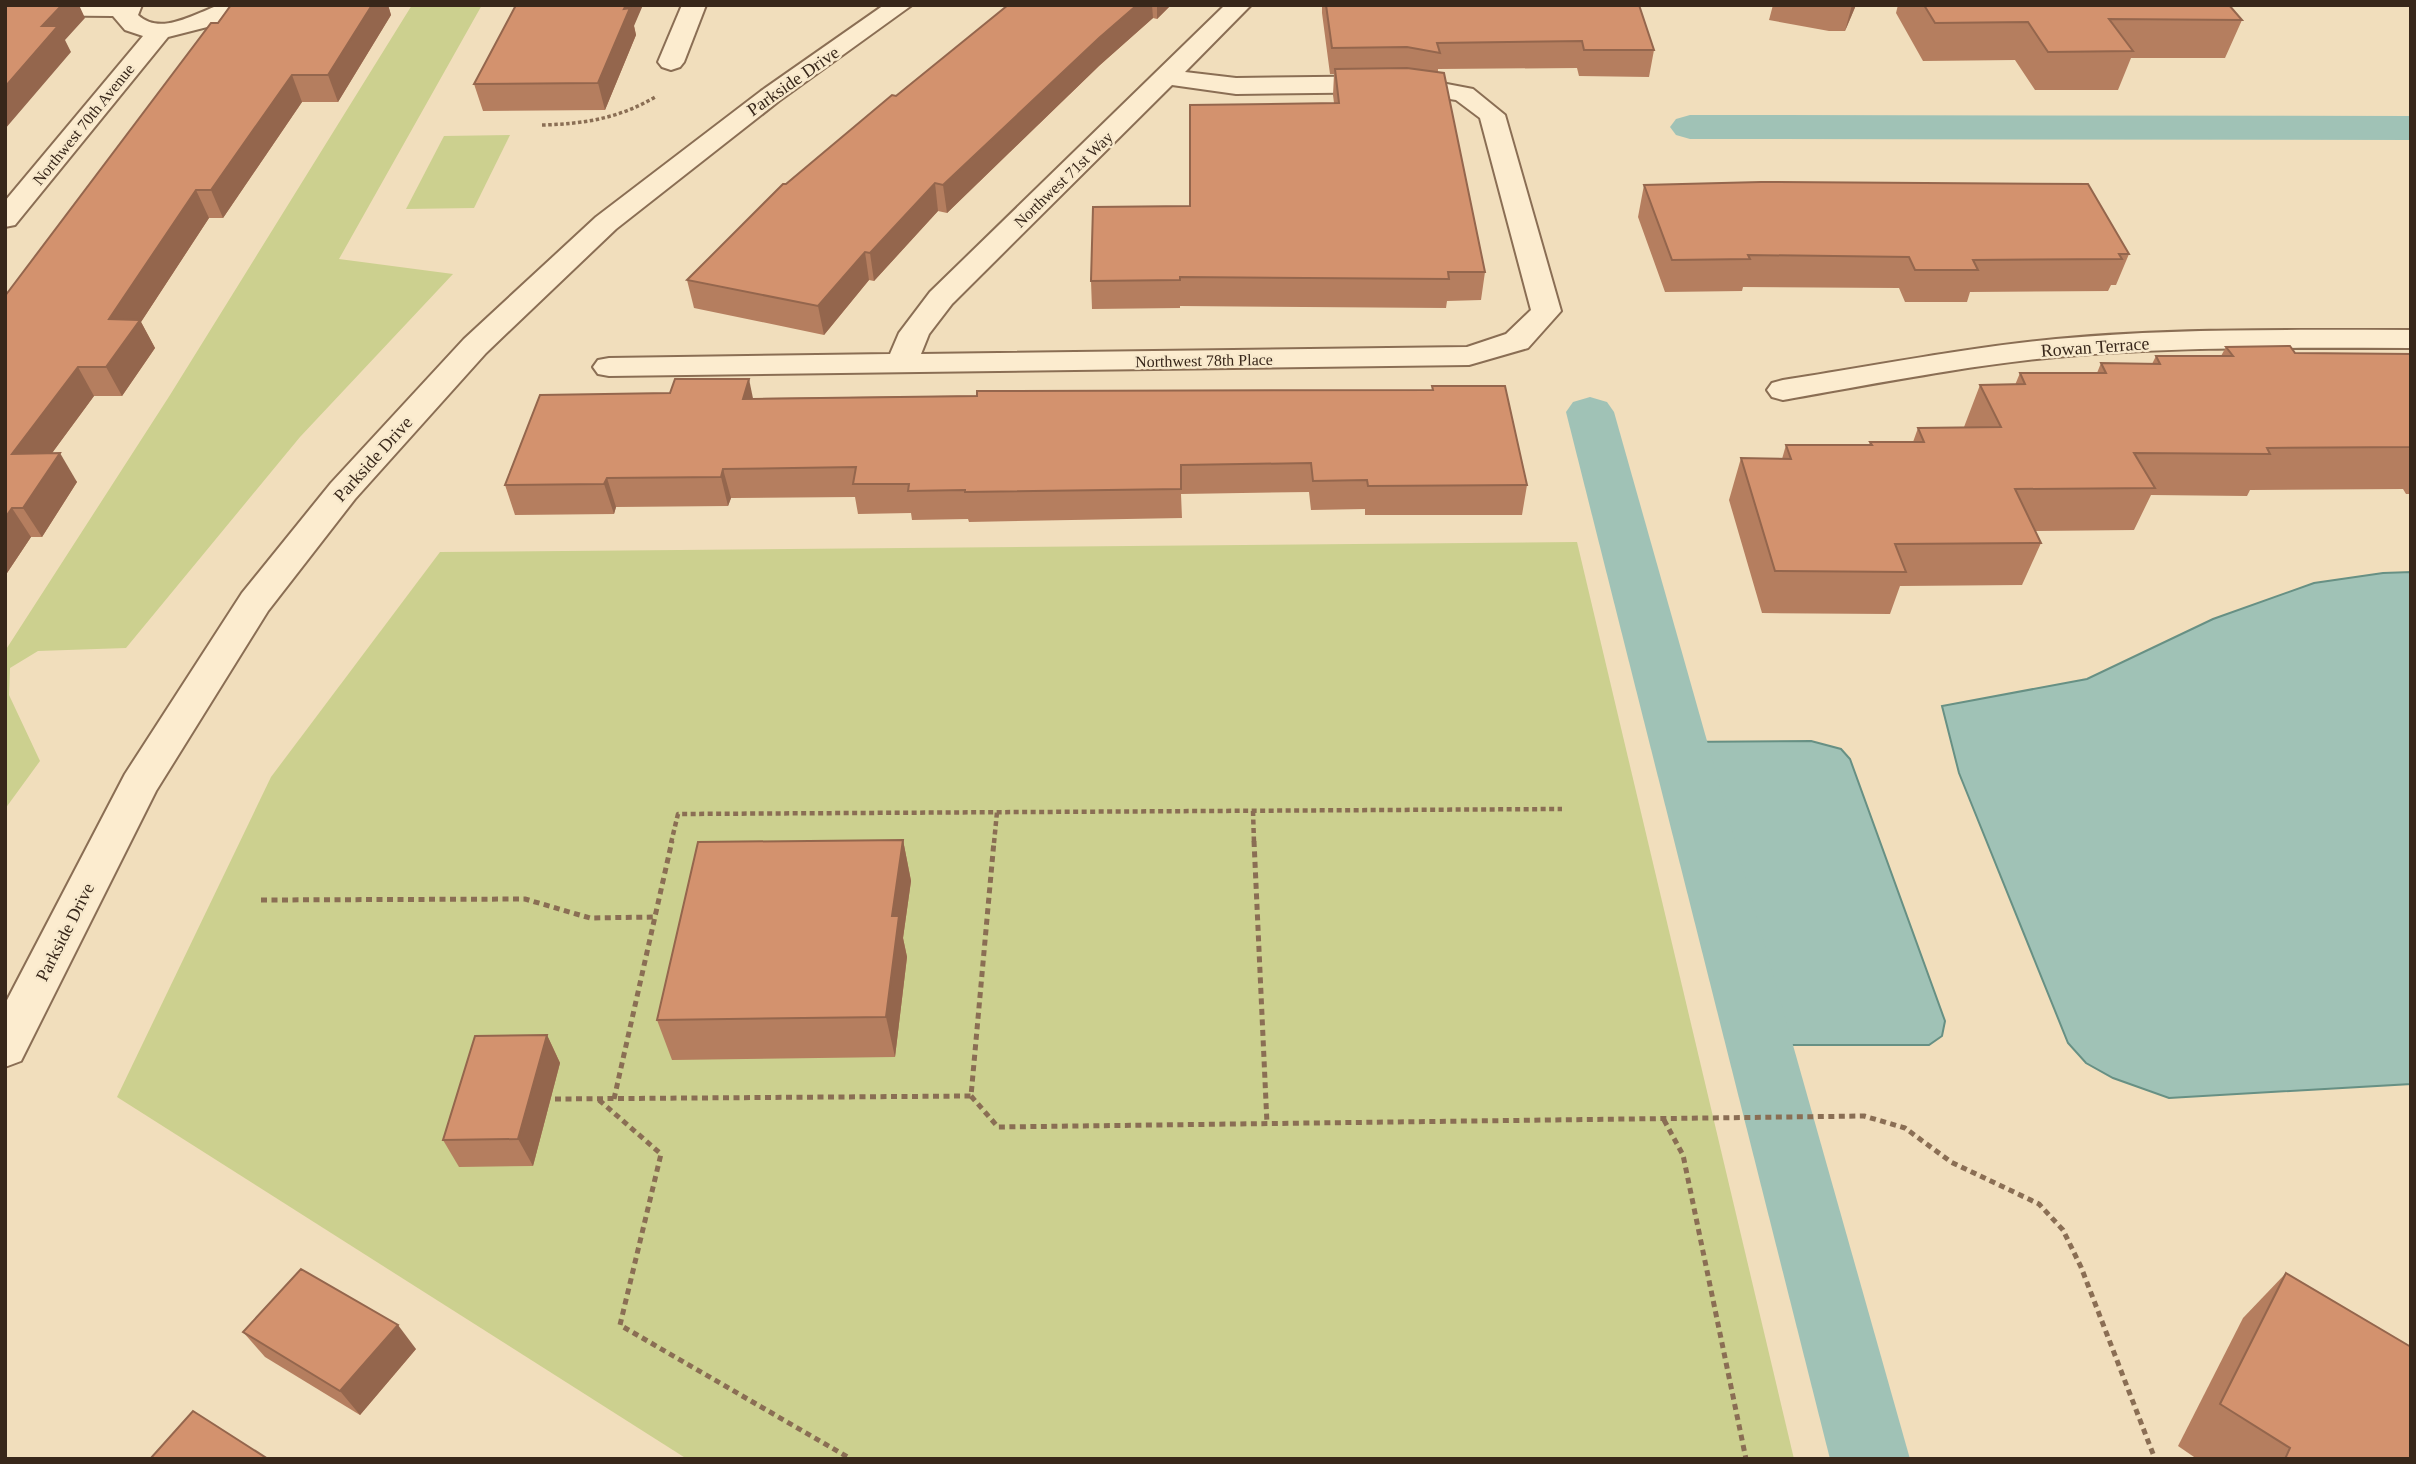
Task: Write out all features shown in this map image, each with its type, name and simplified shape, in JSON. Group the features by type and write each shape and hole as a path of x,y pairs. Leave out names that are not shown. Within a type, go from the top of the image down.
{"street":[{"path":"671,62 694,5"},
{"name":"Parkside Drive","path":"5,1048 17,1003 139,785 255,602 343,491 475,346 606,223 770,96 900,5"},
{"name":"Northwest 71st Way","path":"902,363 914,333 941,298 1239,5"},
{"path":"5,8 128,7 125,16 135,26 161,30 202,23 233,6 259,7"},
{"name":"Northwest 70th Avenue","path":"5,219 161,30"},
{"name":"Northwest 78th Place","path":"609,367 1469,356 1517,341 1546,311 1492,115 1464,94 1405,84 1236,86 1167,77"},
{"name":"Rowan Terrace","path":"1783,390 2008,353 2220,340 2411,339"}],"path":[{"path":"542,125 595,124 639,107 662,92"},
{"path":"614,1099 678,814 1562,808"},
{"path":"1253,811 1267,1124"},
{"path":"997,812 971,1096 998,1127 1864,1116 1905,1128 1951,1161 2039,1204 2063,1230 2081,1267 2155,1459"},
{"path":"261,900 525,899 590,918 655,917"},
{"path":"555,1099 971,1096"},
{"path":"598,1099 661,1154 620,1325 851,1459"},
{"path":"1664,1120 1683,1156 1746,1459"}],"green space":[{"path":"412,5 482,5 339,259 453,274 300,437 126,648 38,651 10,668 9,695 40,761 5,809 5,651 170,395"},
{"path":"510,135 474,208 406,209 444,136"},
{"path":"1577,542 1794,1459 687,1459 117,1097 271,777 440,552"}],"water":[{"path":"2411,572 2411,1084 2169,1098 2113,1078 2086,1063 2068,1043 1959,773 1942,706 2087,679 2213,619 2314,583 2383,573"},
{"path":"1811,741 1841,749 1850,759 1945,1021 1942,1036 1929,1045 1759,1045 1678,742"}],"building":[{"path":"5,5 62,5 42,26 58,26 5,87"},
{"path":"231,5 372,5 328,75 292,75 211,190 196,190 109,319 140,320 106,367 78,367 12,454 60,453 23,508 12,508 5,518 5,296 211,23 218,23"},
{"path":"516,5 626,5 624,9 630,8 598,83 474,84"},
{"path":"1008,5 1137,5 943,185 935,183 870,253 865,252 818,306 687,280 783,184"},
{"path":"1326,5 1639,5 1654,50 1584,50 1582,41 1437,43 1440,53 1407,47 1332,48"},
{"path":"1924,5 2229,5 2242,20 2109,19 2133,51 2048,52 2028,22 1935,23"},
{"path":"1407,68 1444,73 1485,272 1448,272 1449,279 1180,277 1180,280 1091,281 1093,207 1190,206 1190,105 1339,103 1335,69"},
{"path":"1761,182 2088,184 2129,254 2119,254 2122,259 1973,260 1978,270 1915,270 1909,257 1748,255 1750,259 1672,260 1644,185"},
{"path":"2290,346 2295,353 2411,354 2411,447 2267,448 2270,454 2134,453 2155,488 2015,489 2041,543 1895,544 1906,572 1775,571 1741,458 1791,459 1786,445 1924,442 1918,428 2001,427 1980,385 2025,384 2020,373 2106,373 2101,363 2160,364 2156,356 2233,356 2226,347"},
{"path":"675,379 749,379 743,399 977,396 977,391 1433,390 1432,386 1505,386 1527,485 1368,486 1367,480 1313,481 1311,463 1181,465 1181,489 908,491 909,484 853,484 856,467 723,469 721,477 607,478 604,484 505,485 540,395 670,393"},
{"path":"903,840 892,916 899,916 886,1017 657,1020 698,842"},
{"path":"547,1035 518,1139 443,1140 475,1036"},
{"path":"301,1269 398,1325 340,1391 243,1332"},
{"path":"2286,1273 2411,1347 2411,1459 2285,1459 2290,1448 2220,1404"},
{"path":"193,1411 268,1459 150,1459"}],"waterway":[{"path":"1690,127 2411,128"},
{"path":"1590,412 1870,1459"}]}
